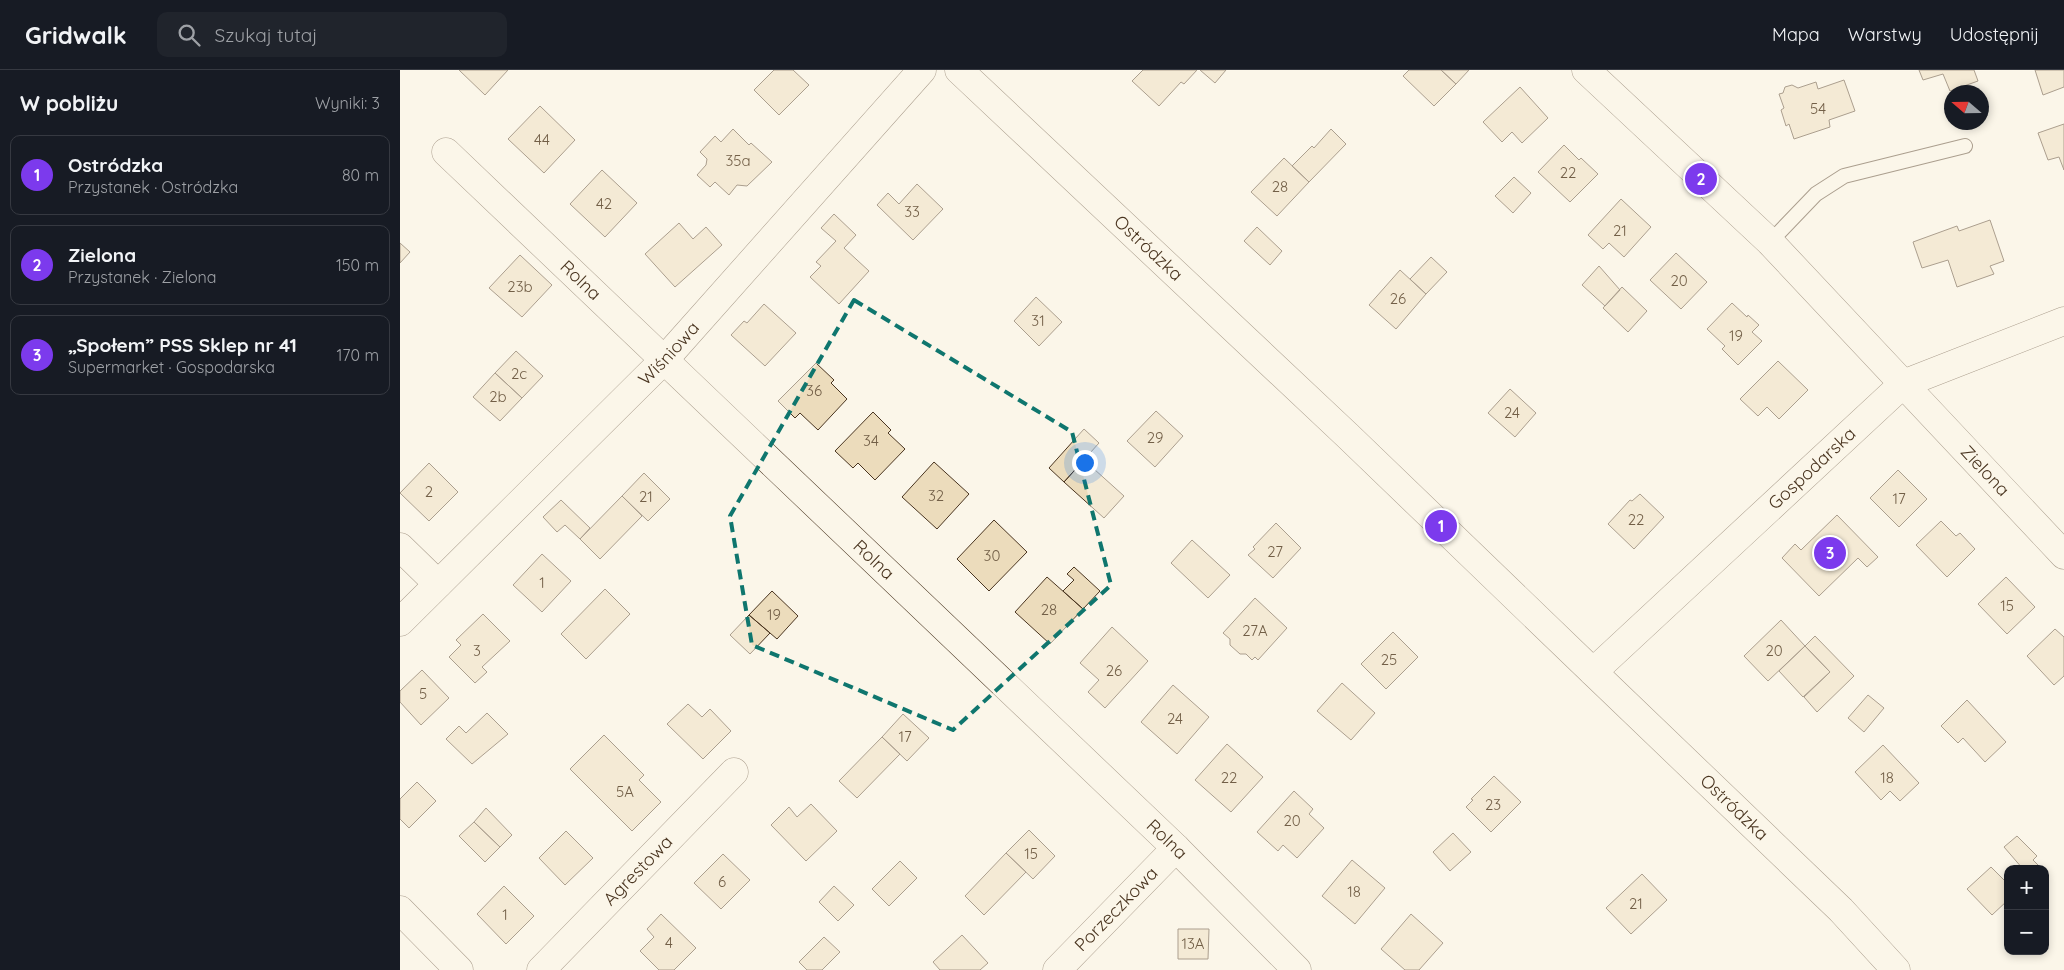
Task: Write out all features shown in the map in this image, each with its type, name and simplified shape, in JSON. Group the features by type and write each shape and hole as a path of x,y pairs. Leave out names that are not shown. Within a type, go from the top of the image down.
{"street":[{"name":"Wiśniowa","path":"400,622 665,359 922,70"},
{"name":"Ostródzka","path":"959,70 1348,436 1594,672 1841,910 1896,970"},
{"name":"Zielona","path":"1586,70 1770,242 2064,555"},
{"name":"Rolna","path":"446,152 1176,848 1297,970"},
{"name":"Gospodarska","path":"1594,672 1903,384 2064,321"},
{"path":"400,547 438,584"},
{"name":"Agrestowa","path":"541,970 734,772"},
{"name":"Porzeczkowa","path":"1057,970 1176,848"},
{"path":"400,910 459,970"}],"lane":[{"path":"1770,242 1816,194 1844,176 1965,146"}],"highlighted area":[{"path":"854,300 1072,432 1111,585 953,730 752,645 730,516"}],"building":[{"path":"459,70 508,70 485,95"},
{"path":"774,70 793,70 809,85 779,115 754,90"},
{"path":"1143,70 1197,70 1184,84 1181,82 1159,106 1132,81"},
{"path":"1200,70 1226,70 1215,83"},
{"path":"1409,70 1441,70 1456,84 1434,106 1403,76"},
{"path":"1441,70 1469,70 1456,84"},
{"path":"1919,70 1974,70 1978,81 1967,85 1948,85 1943,74 1923,80"},
{"path":"2035,70 2064,70 2064,87 2043,95"},
{"path":"1844,80 1855,111 1829,120 1830,127 1794,139 1789,124 1786,126 1781,110 1784,108 1779,94 1783,93 1785,87 1792,85 1798,88 1816,82 1818,89"},
{"path":"1520,87 1548,118 1522,143 1512,132 1502,142 1483,122"},
{"path":"540,106 575,140 544,173 508,139"},
{"path":"2064,124 2064,170 2059,157 2048,160 2038,133"},
{"path":"733,129 749,145 751,143 772,162 747,186 737,185 729,195 715,182 710,187 697,175 706,165 707,159 700,152 715,136 721,142"},
{"path":"1331,129 1346,144 1309,182 1292,166 1312,146 1314,148"},
{"path":"1564,145 1579,160 1581,158 1598,174 1570,202 1538,172"},
{"path":"1284,158 1309,182 1277,216 1251,192"},
{"path":"602,170 637,203 605,237 570,204"},
{"path":"1514,177 1531,193 1513,213 1495,196"},
{"path":"917,184 943,209 913,240 877,205 888,193 899,204"},
{"path":"1621,199 1651,227 1624,257 1609,243 1603,249 1588,235"},
{"path":"834,214 856,235 844,248 869,271 839,304 810,277 821,266 816,262 836,241 821,228"},
{"path":"1990,220 2004,261 1990,266 1994,274 1957,287 1948,260 1922,268 1913,242 1957,226 1959,231"},
{"path":"679,223 693,239 706,227 722,245 675,287 645,254"},
{"path":"1257,227 1282,251 1270,265 1244,241"},
{"path":"400,243 410,252 400,263"},
{"path":"1676,253 1707,282 1681,309 1650,280"},
{"path":"520,255 552,285 522,317 489,288"},
{"path":"1431,257 1447,272 1426,294 1410,279"},
{"path":"1599,266 1620,290 1605,306 1582,285"},
{"path":"1400,270 1426,294 1396,329 1369,305"},
{"path":"1622,287 1647,311 1628,332 1603,308"},
{"path":"1036,297 1062,322 1039,346 1014,321"},
{"path":"1732,303 1759,325 1752,332 1762,341 1738,365 1722,349 1725,346 1707,329"},
{"path":"764,304 796,333 765,366 731,335 744,321 747,323"},
{"path":"516,351 543,376 522,398 495,373"},
{"path":"1778,361 1808,390 1779,419 1767,407 1758,416 1740,399"},
{"path":"816,363 834,380 831,383 847,399 818,430 800,413 795,418 778,401"},
{"path":"495,373 522,398 500,421 473,397"},
{"path":"1510,389 1536,413 1515,437 1488,413"},
{"path":"1156,411 1183,436 1155,467 1127,441"},
{"path":"873,412 891,430 888,433 905,449 875,480 858,463 853,468 835,451"},
{"path":"1084,429 1099,443 1064,482 1049,468"},
{"path":"1084,460 1124,496 1104,518 1064,482"},
{"path":"934,462 969,494 937,529 902,497"},
{"path":"429,463 458,492 429,521 400,493"},
{"path":"1898,470 1927,499 1899,527 1870,498"},
{"path":"644,473 670,499 648,521 622,496"},
{"path":"1640,494 1664,517 1634,549 1608,524 1630,500 1632,501"},
{"path":"622,496 642,516 600,559 580,539"},
{"path":"561,500 590,528 580,539 565,525 557,532 543,517"},
{"path":"1837,515 1878,557 1867,567 1858,558 1819,596 1782,558 1795,544 1801,550"},
{"path":"994,520 1027,552 989,591 957,559"},
{"path":"1941,521 1956,536 1960,533 1975,549 1947,577 1916,545"},
{"path":"1276,523 1301,548 1273,578 1248,555 1255,549 1253,547"},
{"path":"1192,540 1230,575 1208,598 1171,563"},
{"path":"542,554 571,581 542,612 513,585"},
{"path":"1074,567 1100,591 1083,609 1063,591 1074,580 1067,574"},
{"path":"1047,577 1083,609 1050,644 1015,612"},
{"path":"2006,577 2035,607 2007,634 1978,604"},
{"path":"605,589 630,614 586,659 561,634"},
{"path":"772,591 798,616 777,639 749,615"},
{"path":"1255,598 1287,628 1258,660 1255,657 1252,660 1246,654 1240,654 1230,645 1230,639 1223,633"},
{"path":"483,614 510,641 482,667 487,672 475,683 449,657 461,645 456,640"},
{"path":"749,615 770,633 750,654 730,635"},
{"path":"1781,620 1805,646 1768,681 1744,656"},
{"path":"1112,627 1148,661 1105,708 1088,692 1099,680 1080,663"},
{"path":"2055,629 2064,637 2064,676 2054,685 2027,656"},
{"path":"1393,632 1418,657 1386,689 1361,664"},
{"path":"1815,636 1854,676 1817,712 1804,697 1830,672 1805,646"},
{"path":"1805,646 1830,672 1803,697 1779,671"},
{"path":"422,670 449,698 421,725 400,702 400,691"},
{"path":"1342,683 1375,713 1351,740 1317,711"},
{"path":"1173,685 1209,717 1177,754 1141,722"},
{"path":"1868,695 1884,708 1864,732 1848,718"},
{"path":"1967,700 2006,742 1985,762 1963,738 1958,743 1941,726"},
{"path":"688,704 702,717 710,709 731,731 703,759 667,724"},
{"path":"487,713 508,734 472,764 446,739 459,726 466,733"},
{"path":"903,714 929,738 907,761 882,737"},
{"path":"604,735 644,775 639,780 661,802 632,831 570,769"},
{"path":"882,737 900,754 857,798 839,781"},
{"path":"1227,744 1263,777 1231,812 1195,780"},
{"path":"1883,745 1919,783 1900,801 1890,791 1881,800 1855,772"},
{"path":"1494,776 1521,802 1491,832 1466,807 1473,800 1471,799"},
{"path":"417,782 436,801 409,828 400,819 400,799"},
{"path":"1294,791 1313,809 1309,814 1324,828 1297,858 1283,845 1278,851 1257,832"},
{"path":"811,804 837,831 806,861 771,825 789,807 797,817"},
{"path":"486,808 512,835 500,847 474,822"},
{"path":"474,822 500,847 485,862 459,836"},
{"path":"1029,830 1055,856 1033,879 1006,853"},
{"path":"566,831 593,858 565,885 539,858"},
{"path":"1453,833 1471,852 1450,871 1433,852"},
{"path":"2017,836 2037,856 2033,860 2038,865 2020,865 2004,847"},
{"path":"1006,853 1026,872 984,915 965,896"},
{"path":"723,854 750,880 721,909 694,883"},
{"path":"1352,860 1385,888 1355,924 1322,896"},
{"path":"900,861 917,878 889,906 872,889"},
{"path":"1991,867 2004,880 2004,904 1992,915 1967,889"},
{"path":"1642,874 1667,900 1631,934 1606,908"},
{"path":"504,886 534,916 506,944 477,914"},
{"path":"834,886 854,905 838,921 819,902"},
{"path":"661,914 696,948 674,970 659,970 640,951 654,937 647,929"},
{"path":"1411,914 1443,943 1419,970 1405,970 1381,949"},
{"path":"1178,929 1209,929 1208,959 1178,959"},
{"path":"962,935 988,963 980,970 940,970 933,962"},
{"path":"824,937 840,952 822,970 807,970 799,962"}],"place":[{"name":"Zielona","path":"1701,179"},
{"name":"Ostródzka","path":"1441,526"},
{"name":"„Społem” PSS Sklep nr 41","path":"1830,553"}]}
